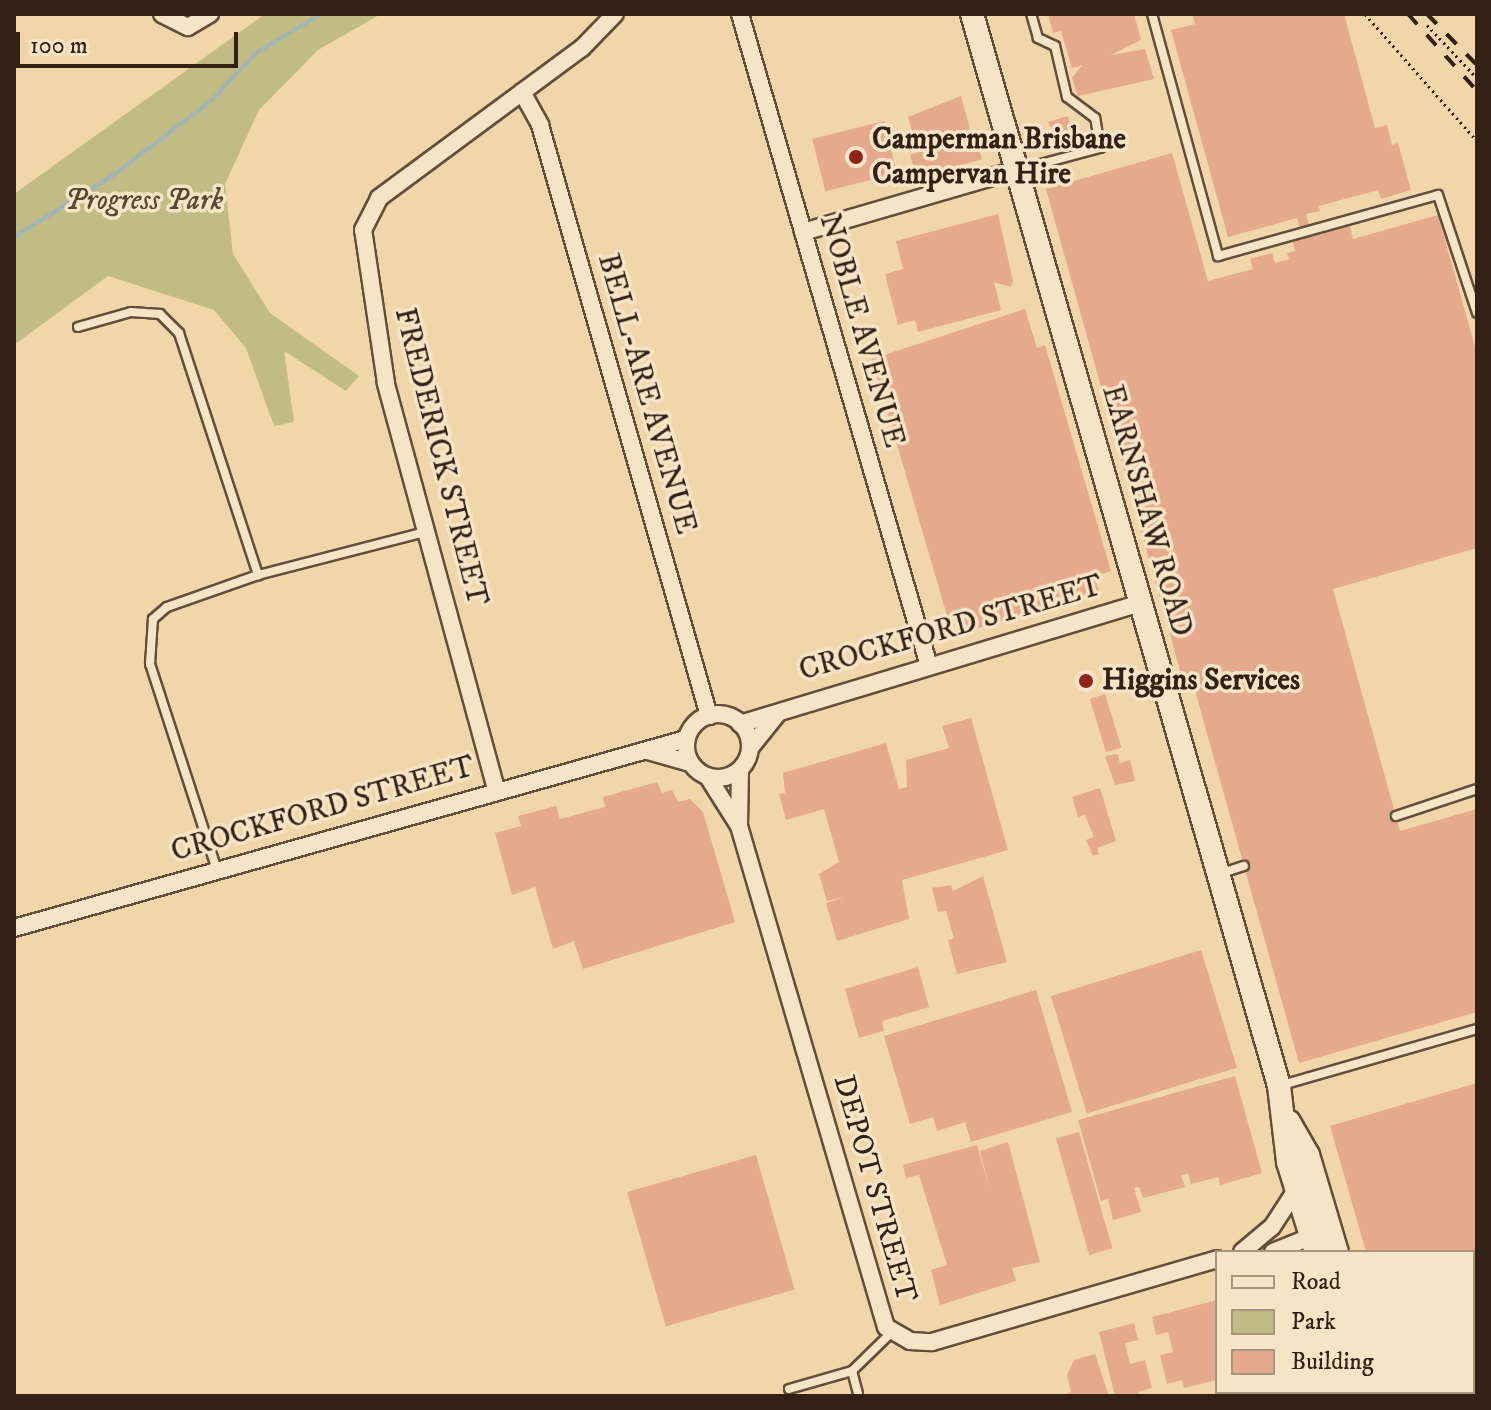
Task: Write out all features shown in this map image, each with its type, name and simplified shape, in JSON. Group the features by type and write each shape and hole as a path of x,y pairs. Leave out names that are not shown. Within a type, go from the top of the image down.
{"street":[{"path":"162,14 180,26 210,14"},
{"name":"FREDERICK STREET","path":"496,789 386,383 365,253 365,221 379,198 582,48 615,14"},
{"name":"NOBLE AVENUE","path":"740,14 928,663"},
{"name":"EARNSHAW ROAD","path":"972,14 1279,1086 1287,1117 1288,1162 1296,1190 1319,1239"},
{"name":"BELL-ARE AVENUE","path":"522,92 540,125 709,716"},
{"path":"803,232 1017,170"},
{"name":"CROCKFORD STREET","path":"740,724 928,663 1141,603"},
{"name":"CROCKFORD STREET","path":"750,748 778,713"},
{"path":"726,715 740,724 750,748 740,770 725,778 708,777 690,763 686,739 694,724 709,716 726,715"},
{"name":"CROCKFORD STREET","path":"14,928 496,789 686,739"},
{"name":"CROCKFORD STREET","path":"648,751 690,763"},
{"name":"DEPOT STREET","path":"739,826 740,770"},
{"name":"DEPOT STREET","path":"708,777 739,826 878,1310 892,1332 910,1341 932,1342 1215,1260"},
{"name":"EARNSHAW ROAD","path":"1287,1117 1308,1155 1319,1239"},
{"path":"1244,1250 1272,1227 1296,1190"},
{"path":"1280,1250 1319,1239"}],"lane":[{"path":"1017,170 1100,148 1095,118 1067,97 1055,46 1038,38 1031,14"},
{"path":"1152,14 1218,256 1438,195 1477,313"},
{"path":"78,327 131,312 160,314 179,333 258,575"},
{"path":"217,870 150,664 149,634 153,619 167,607 258,575 427,532"},
{"path":"1396,816 1477,789"},
{"path":"1218,875 1244,866"},
{"path":"1279,1086 1477,1029"},
{"path":"789,1389 852,1371 892,1332"},
{"path":"852,1371 858,1393"}],"path":[{"path":"1365,14 1477,141"},
{"path":"1427,25 1477,78"}],"green space":[{"name":"Progress Park","path":"265,14 381,14 318,50 259,110 225,184 233,254 270,313 359,376 346,391 284,351 294,422 274,426 246,348 214,310 108,276 14,345 14,194"}],"building":[{"path":"1048,14 1134,14 1141,40 1111,55 1145,49 1154,79 1078,96 1072,78 1082,65 1072,68 1061,31 1053,33"},
{"path":"1192,14 1344,14 1375,128 1387,125 1392,145 1398,143 1411,190 1381,199 1378,190 1319,206 1320,211 1306,214 1312,237 1350,226 1353,239 1438,215 1477,354 1477,548 1333,589 1400,831 1477,809 1477,1012 1299,1063 1191,676 1182,678 1046,189 1172,153 1208,281 1253,269 1250,259 1272,253 1275,263 1289,259 1287,253 1295,251 1293,242 1302,239 1297,218 1228,237 1171,30 1195,24"},
{"path":"961,96 970,129 952,134 954,141 932,148 930,141 916,145 908,117"},
{"path":"1068,116 1075,140 1059,145 1048,122"},
{"name":"Camperman Brisbane Campervan Hire","path":"884,121 897,173 825,191 812,139"},
{"path":"976,137 982,159 916,177 910,155"},
{"path":"998,214 1013,281 1011,287 994,282 1001,310 918,332 915,320 898,325 885,274 903,269 896,241"},
{"path":"1025,309 1037,348 1045,345 1111,571 1094,576 1099,592 962,633 958,616 948,619 872,359"},
{"path":"1105,694 1121,748 1106,752 1090,699"},
{"path":"971,718 1008,850 902,880 909,919 837,941 826,903 845,897 827,901 819,874 839,862 824,809 786,820 779,794 785,793 783,773 886,743 899,789 907,787 906,760 949,748 942,726"},
{"path":"1118,754 1120,763 1130,760 1135,781 1115,785 1105,756"},
{"path":"657,782 662,793 672,790 678,802 690,799 703,812 735,922 583,969 574,941 553,949 535,887 512,895 495,833 521,826 518,816 556,806 560,819 605,807 603,797"},
{"path":"1100,788 1116,841 1097,848 1099,854 1093,856 1086,840 1094,837 1085,815 1078,817 1072,797"},
{"path":"983,876 1007,962 957,974 948,940 954,938 946,911 938,912 932,888 951,885 953,891"},
{"path":"1201,950 1237,1068 1087,1114 1051,996"},
{"path":"918,967 929,1007 882,1021 884,1031 859,1038 845,989"},
{"path":"1036,990 1072,1112 971,1142 965,1122 937,1131 933,1117 910,1124 884,1036"},
{"path":"1235,1076 1262,1173 1220,1185 1218,1177 1191,1184 1188,1174 1181,1175 1185,1187 1143,1198 1139,1187 1134,1188 1141,1212 1113,1220 1108,1199 1101,1201 1078,1120"},
{"path":"1477,1083 1477,1396 1408,1394 1475,1394 1475,1250 1365,1250 1330,1126"},
{"path":"1079,1132 1112,1248 1089,1255 1056,1139"},
{"path":"1008,1142 1040,1262 1012,1268 1016,1281 940,1305 931,1270 947,1265 919,1175 906,1178 903,1165 977,1145 990,1190 980,1151"},
{"path":"756,1155 795,1290 666,1327 627,1192"},
{"path":"1215,1301 1215,1380 1184,1388 1182,1380 1167,1384 1160,1355 1173,1352 1168,1332 1156,1335 1152,1317"},
{"path":"1134,1323 1138,1340 1125,1343 1130,1364 1145,1360 1152,1388 1138,1392 1139,1396 1115,1396 1099,1332"},
{"path":"1095,1354 1109,1396 1061,1396 1071,1392 1067,1375 1074,1360"},
{"path":"1264,1394 1337,1394 1337,1396"}],"waterway":[{"path":"14,237 112,176 211,101 256,53 321,14"}],"railway":[{"path":"1408,14 1477,91"},
{"path":"1427,14 1477,65"}],"place":[{"name":"Camperman Brisbane Campervan Hire","path":"856,157"},
{"name":"Higgins Services","path":"1086,681"}]}
